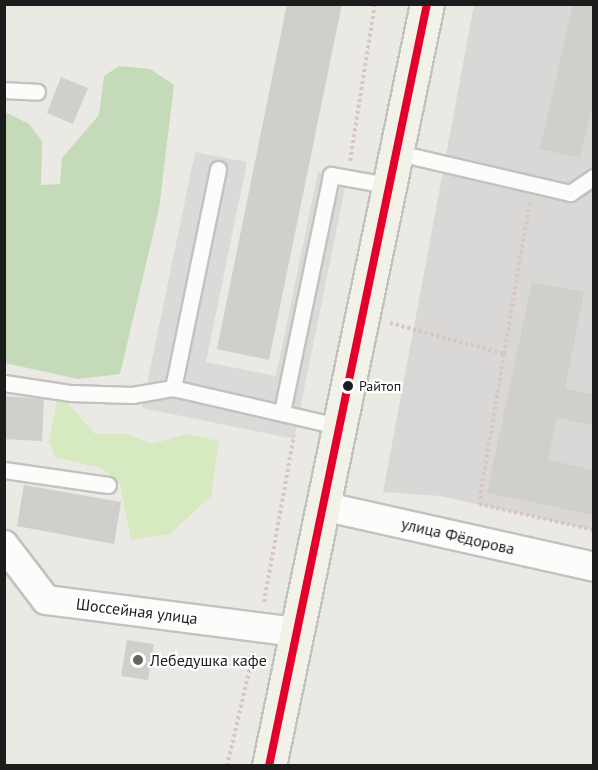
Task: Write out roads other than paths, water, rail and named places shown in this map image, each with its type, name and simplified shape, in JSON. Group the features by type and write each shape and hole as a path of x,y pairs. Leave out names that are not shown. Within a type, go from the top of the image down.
{"street":[{"path":"269,765 360,315 427,4"},
{"name":"улица Фёдорова","path":"322,506 594,567"},
{"name":"Шоссейная улица","path":"4,545 46,600 296,632"}],"lane":[{"path":"4,90 37,92"},
{"path":"394,152 570,193 594,177"},
{"path":"173,388 218,169"},
{"path":"282,412 331,175 387,185"},
{"path":"4,383 132,395 173,388 337,426"},
{"path":"4,470 108,485"}],"place":[{"name":"Райтоп","path":"348,386"},
{"name":"Лебедушка кафе","path":"138,660"}]}
